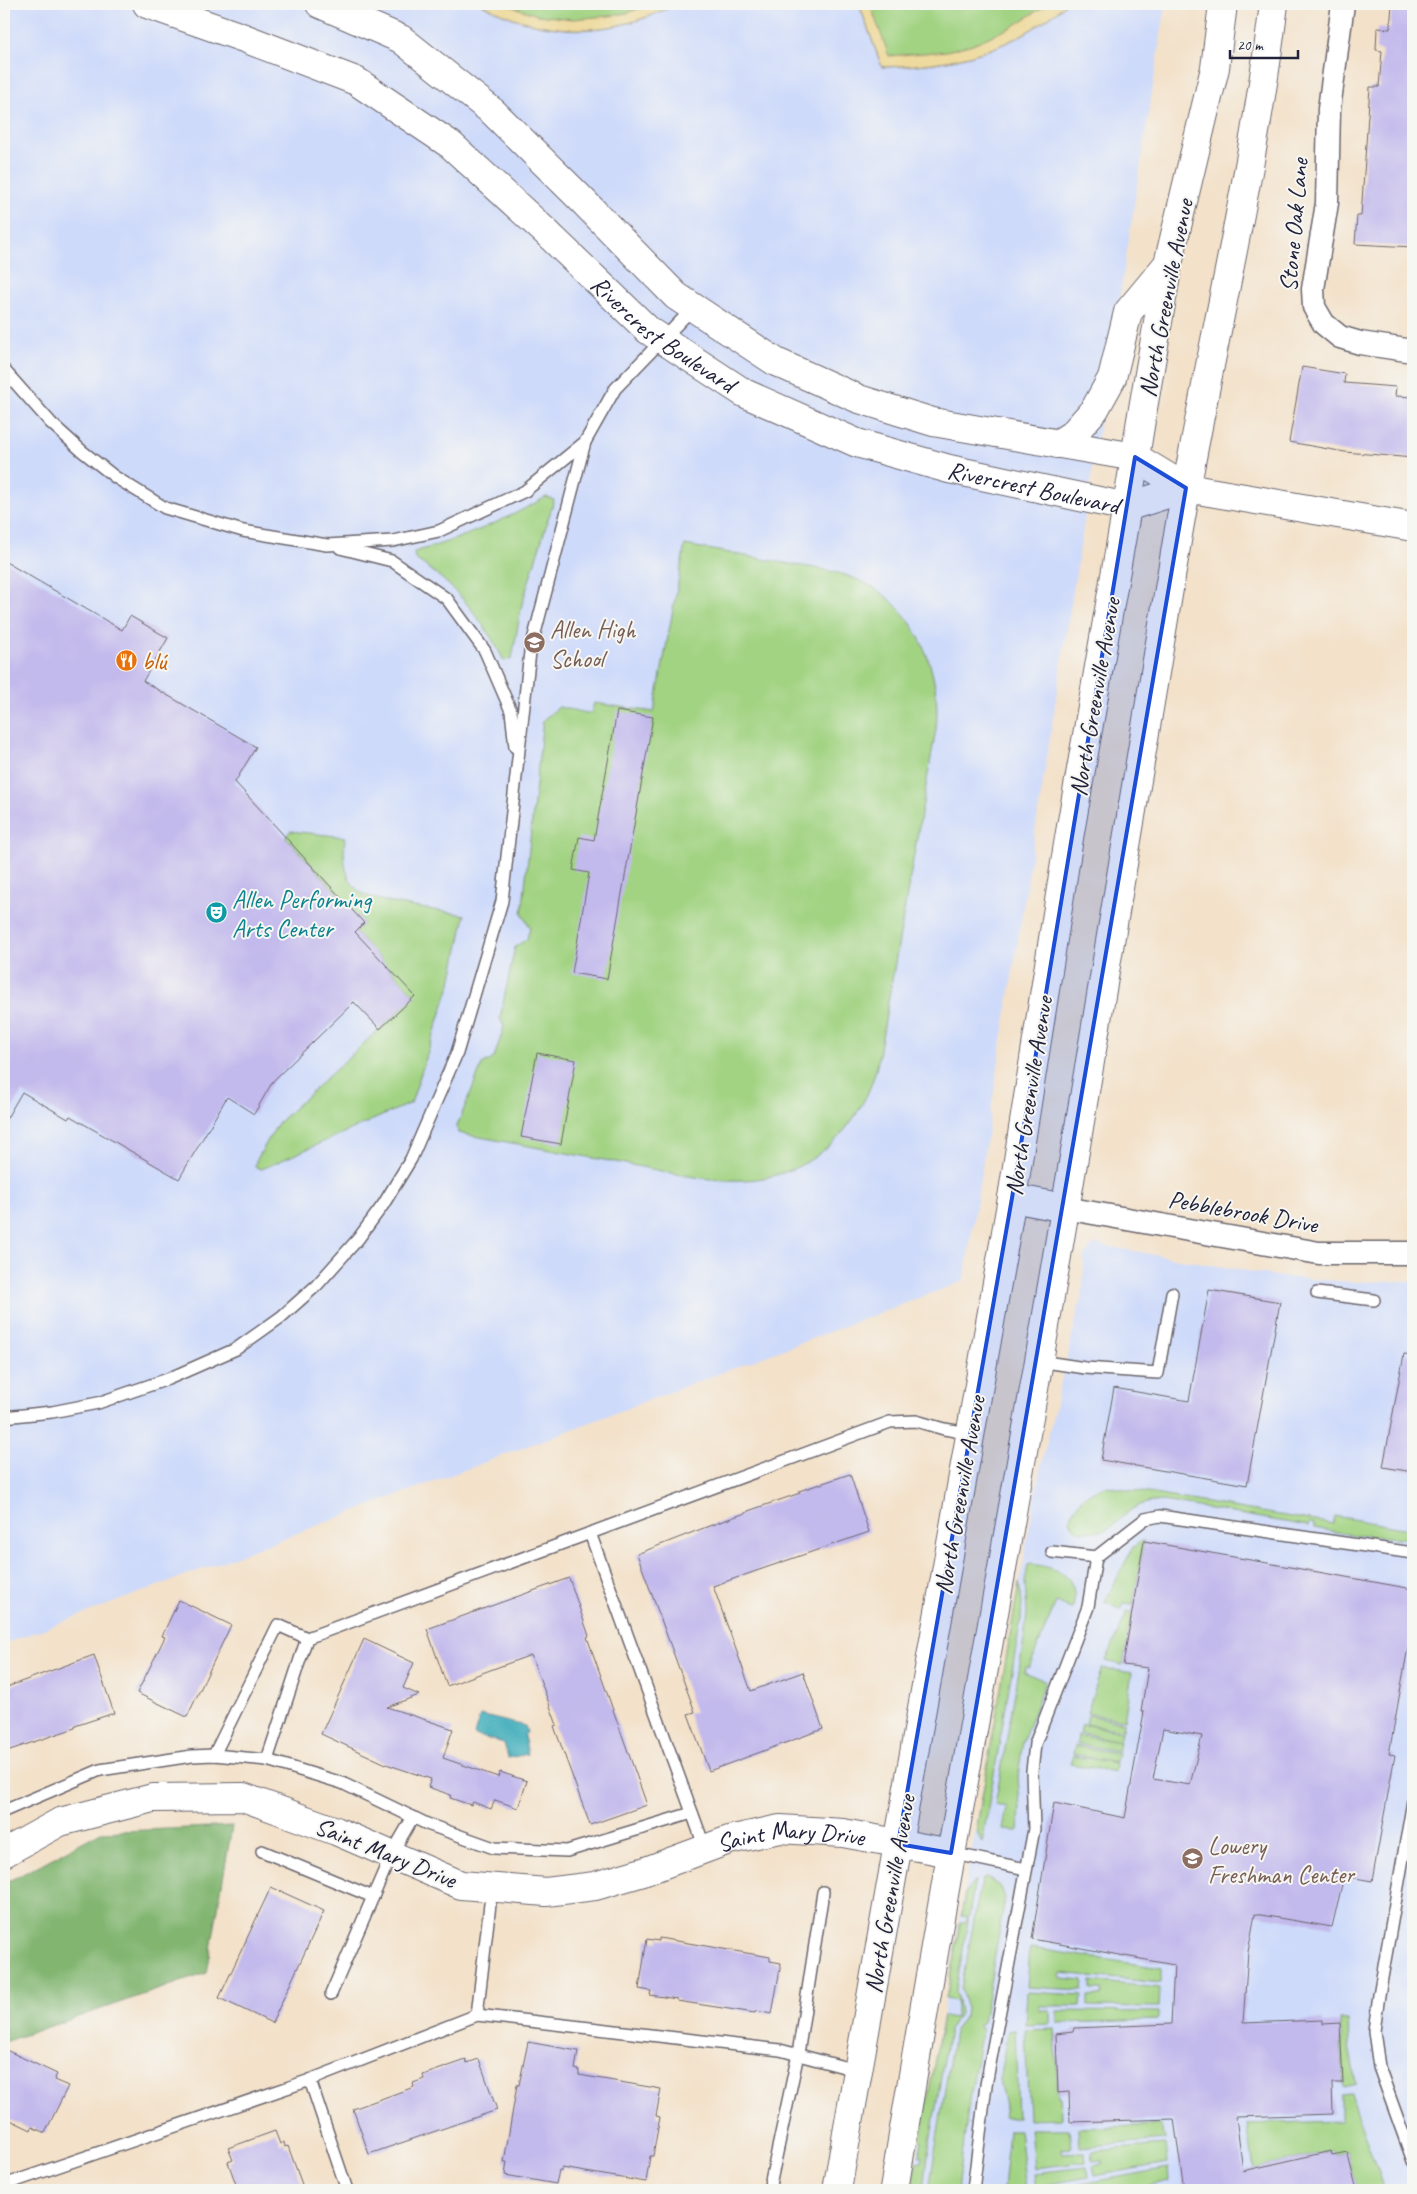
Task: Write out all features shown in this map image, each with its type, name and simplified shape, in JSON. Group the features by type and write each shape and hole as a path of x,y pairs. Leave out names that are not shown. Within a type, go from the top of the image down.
{"main road":[{"name":"Rivercrest Boulevard","path":"147,4 244,38 356,81 451,145 547,233 648,330 744,393 857,444 949,470 1128,507 1186,488"},
{"name":"Rivercrest Boulevard","path":"320,4 401,39 493,112 676,296 776,362 859,398 932,422 1135,457 1186,488 1413,527"},
{"name":"North Greenville Avenue","path":"837,2190 1012,1198 1068,848 1128,507 1168,264 1216,68 1223,4"},
{"path":"894,2190 951,1853 1039,1361 1186,488 1220,322 1266,70 1274,4"},
{"path":"1057,444 1073,434 1095,409 1112,378 1128,312 1168,264"},
{"path":"1012,1198 1065,1208"},
{"name":"Saint Mary Drive","path":"4,1853 60,1822 153,1798 244,1797 336,1831 461,1885 546,1892 595,1886 643,1872 738,1837 780,1829 843,1833 951,1853"}],"street":[{"name":"Stone Oak Lane","path":"1342,4 1329,109 1327,203 1313,289 1314,307 1324,324 1340,337 1360,343 1413,351"},
{"name":"Pebblebrook Drive","path":"1065,1208 1319,1253 1413,1253"}],"lane":[{"path":"4,1417 52,1412 98,1404 168,1379 236,1349 281,1316 317,1285 358,1239 384,1206 410,1159 457,1053 502,901 530,652 585,442 615,389 693,308"},
{"path":"4,370 52,423 82,451 115,477 165,508 243,531 327,545 392,561 447,599 485,651 512,711 516,781"},
{"path":"327,545 393,541 438,531 525,492 585,442"},
{"path":"1039,1361 1085,1368 1158,1372 1172,1293"},
{"path":"1317,1293 1374,1300"},
{"path":"214,1755 278,1625 307,1638 890,1422 916,1421 944,1429 970,1433"},
{"path":"973,2190 986,2085 1034,1829 1032,1770 1036,1744 1088,1607 1096,1557 1145,1519 1160,1516 1413,1552"},
{"path":"590,1533 705,1848"},
{"path":"1052,1552 1096,1557"},
{"path":"267,1760 307,1638"},
{"path":"4,1811 100,1770 192,1756 214,1755 267,1760 342,1783 413,1817 494,1848 567,1851 692,1813"},
{"path":"1413,1801 1378,1994 1374,2031 1379,2067 1413,2161"},
{"path":"331,1994 392,1855 413,1817"},
{"path":"262,1851 373,1897"},
{"path":"951,1853 1026,1869"},
{"path":"477,2015 492,1887"},
{"path":"769,2190 798,2054 822,1892"},
{"path":"4,2185 310,2080 477,2015 798,2054 859,2071"},
{"path":"310,2080 346,2190"}],"highlighted area":[{"path":"1135,457 1186,488 951,1853 898,1844 1012,1198"}],"shaded area":[{"name":"Allen High School","path":"4,4 1166,4 964,1281 4,1644"},
{"name":"Lowery Freshman Center","path":"1094,1244 1281,1277 1354,1282 1413,1281 1413,2190 911,2190 1039,1474 1083,1290 1084,1256"}],"green space":[{"path":"482,4 667,4 668,8 622,25 575,29 551,27 528,22 504,15"},
{"path":"859,4 1066,4 1024,34 980,53 933,63 882,67"},
{"path":"546,497 554,500 522,604 512,658 504,661 487,631 467,604 443,580 415,559 414,552 482,529"},
{"path":"685,545 818,569 863,582 882,593 912,625 930,665 935,686 936,729 877,1066 869,1089 859,1110 845,1129 829,1146 811,1160 790,1170 767,1177 743,1180 684,1175 458,1133 457,1126 482,1065 494,1058 504,1027 500,1018 515,947 527,939 530,927 522,914 543,720 559,707 591,714 594,703 654,712"},
{"path":"290,831 345,837 344,859 347,873 359,891 366,895 393,903 465,915 451,983 411,1103 262,1169 255,1167 256,1161 278,1123 415,996 355,932 364,923 286,837"},
{"path":"1106,1486 1333,1524 1335,1516 1413,1530 1413,1539 1353,1535 1314,1528 1314,1524 1309,1523 1308,1526 1163,1501 1140,1505 1102,1531 1093,1532 1075,1529 1070,1518 1076,1506 1088,1494"},
{"path":"1144,1541 1133,1605 1124,1604 1121,1610 1105,1602 1133,1547"},
{"path":"1032,1564 1051,1568 1070,1581 1074,1597 1073,1608 1071,1609 1056,1602 1029,1668 1026,1667 1024,1672 1045,1681 1023,1741 1018,1776 1020,1809 1018,1831 1003,1830 1007,1807 995,1805 1023,1647 1027,1613 1025,1582 1028,1565"},
{"path":"1019,1583 1022,1603 1021,1619 982,1843 977,1832 977,1826"},
{"path":"1127,1612 1132,1614 1123,1665 1106,1661"},
{"path":"1102,1668 1132,1673 1124,1720 1087,1713"},
{"path":"1088,1715 1123,1722 1122,1730 1086,1724"},
{"path":"1082,1724 1122,1732 1120,1741 1080,1733"},
{"path":"1078,1735 1120,1742 1118,1751 1077,1744"},
{"path":"1075,1746 1118,1753 1116,1762 1073,1754"},
{"path":"1073,1756 1116,1763 1115,1772 1070,1764"},
{"path":"232,1826 207,1973 4,2042 4,1884 101,1832"},
{"path":"987,1878 1001,1887 1005,1898 983,2023 980,2023 979,2028 982,2029 967,2116 958,2190 929,2190 954,2032 965,2016 966,2006 961,1989 979,1893 983,1879"},
{"path":"975,1881 956,1990 960,2013 949,2030 928,2154 924,2190 912,2190 916,2163 921,2162 922,2157 919,2156 922,2141 920,2140 943,2016 955,2018 957,2001 946,1999 960,1922 966,1922 967,1917 961,1916 965,1893"},
{"path":"1030,1948 1161,1968 1161,1983 1061,1973 1060,1978 1083,1980 1082,1990 1027,1987"},
{"path":"1091,1981 1160,1988 1159,2007 1088,2006 1088,1996 1102,1996 1102,1990 1091,1990"},
{"path":"1027,1992 1082,1995 1081,2006 1039,2006 1039,2010 1050,2010 1050,2024 1025,2025"},
{"path":"1058,2011 1158,2012 1158,2020 1058,2023"},
{"path":"1340,2020 1348,2020 1349,2046 1356,2084 1344,2087"},
{"path":"1055,2029 1058,2097 1060,2097 1061,2118 1029,2119 1025,2030"},
{"path":"1015,2030 1018,2118 1003,2118 1005,2106 999,2080 1008,2031"},
{"path":"1351,2094 1385,2190 1357,2190 1347,2152 1332,2155 1330,2151 1254,2169 1247,2124 1341,2121 1341,2095"},
{"path":"1162,2125 1165,2140 1079,2147 1078,2128"},
{"path":"1030,2129 1069,2129 1071,2148 1062,2149 1062,2153 1085,2152 1086,2162 1034,2168"},
{"path":"1009,2130 1019,2130 1026,2190 1003,2190"},
{"path":"1165,2145 1167,2163 1095,2176 1093,2166 1102,2164 1102,2160 1093,2161 1092,2151"},
{"path":"1087,2167 1089,2177 1049,2184 1050,2189 1062,2187 1063,2190 1036,2190 1034,2173"},
{"path":"1168,2168 1169,2182 1134,2190 1071,2190 1070,2186"}],"sand":[{"path":"482,4 505,4 537,15 573,19 627,13 652,4 667,4 668,8 622,25 575,29 551,27 528,22 504,15"},
{"path":"859,4 870,4 889,56 947,51 973,44 1012,27 1048,4 1066,4 1024,34 980,53 933,63 882,67"}],"water":[{"path":"480,1715 525,1726 527,1732 524,1736 528,1754 508,1758 504,1743 474,1735"}],"building":[{"path":"1392,4 1413,4 1413,247 1355,244 1357,216 1361,216 1370,87 1379,87 1382,51 1376,50 1377,28 1390,29"},
{"path":"1302,367 1345,374 1344,383 1396,387 1395,396 1413,397 1413,458 1345,452 1289,442"},
{"path":"4,561 122,630 130,616 168,638 143,681 256,747 235,782 364,923 355,932 415,996 380,1029 354,1002 273,1081 254,1114 227,1097 179,1179 70,1116 68,1119 22,1092 4,1123"},
{"path":"617,711 653,717 607,979 572,973 589,873 573,870 579,837 594,840"},
{"path":"537,1053 576,1060 561,1144 521,1137"},
{"path":"1209,1290 1280,1302 1247,1485 1101,1460 1114,1388 1189,1401"},
{"path":"1404,1354 1413,1355 1413,1472 1383,1467"},
{"path":"850,1474 869,1532 713,1586 751,1691 803,1672 823,1729 709,1771 688,1714 695,1712 637,1554 800,1493 799,1491"},
{"name":"Lowery Freshman Center","path":"1144,1541 1413,1589 1413,1619 1389,1754 1395,1755 1372,1881 1344,1876 1332,1927 1255,1914 1248,1952 1243,2023 1323,2020 1323,2024 1340,2023 1343,2083 1332,2083 1333,2114 1236,2117 1243,2171 1331,2151 1332,2155 1347,2152 1357,2190 1184,2190 1174,2119 1070,2122 1069,2092 1058,2093 1056,2034 1073,2032 1074,2028 1171,2024 1174,1965 1032,1939 1054,1803 1125,1818 1144,1712 1141,1712 1148,1668 1123,1665","holes":["1163,1729 1202,1736 1190,1785 1153,1779"]},
{"path":"569,1578 589,1636 587,1637 647,1805 590,1825 554,1726 557,1725 531,1655 447,1686 427,1629"},
{"path":"179,1600 231,1625 187,1717 137,1693 165,1637 162,1636"},
{"path":"364,1639 414,1663 403,1688 419,1695 387,1707 453,1729 443,1758 498,1777 500,1772 527,1781 518,1808 495,1800 491,1809 473,1802 471,1805 450,1798 451,1795 428,1787 431,1779 386,1764 321,1734"},
{"path":"94,1655 114,1713 4,1752 4,1688"},
{"path":"271,1887 324,1911 272,2023 219,1998"},
{"path":"659,1938 770,1957 770,1961 781,1963 772,2014 677,2001 677,1999 650,1995 651,1991 639,1989 647,1939 659,1941"},
{"path":"528,2042 578,2051 575,2069 579,2070 579,2075 661,2089 656,2116 660,2117 653,2156 650,2156 646,2182 562,2168 562,2171 559,2171 556,2184 505,2175 507,2162 504,2162 517,2085 519,2085"},
{"path":"4,2049 57,2074 54,2080 68,2086 45,2133 32,2127 31,2130 4,2117"},
{"path":"479,2059 497,2110 369,2154 353,2109 414,2087 413,2083 424,2079 423,2075 466,2060 467,2063"},
{"path":"275,2131 280,2144 284,2142 285,2147 288,2146 304,2190 238,2190 228,2162 233,2160 228,2148"}],"place":[{"name":"Allen High School","path":"534,643"},
{"name":"blú","path":"126,661"},
{"name":"Allen Performing Arts Center","path":"216,913"},
{"name":"Lowery Freshman Center","path":"1192,1859"}]}
